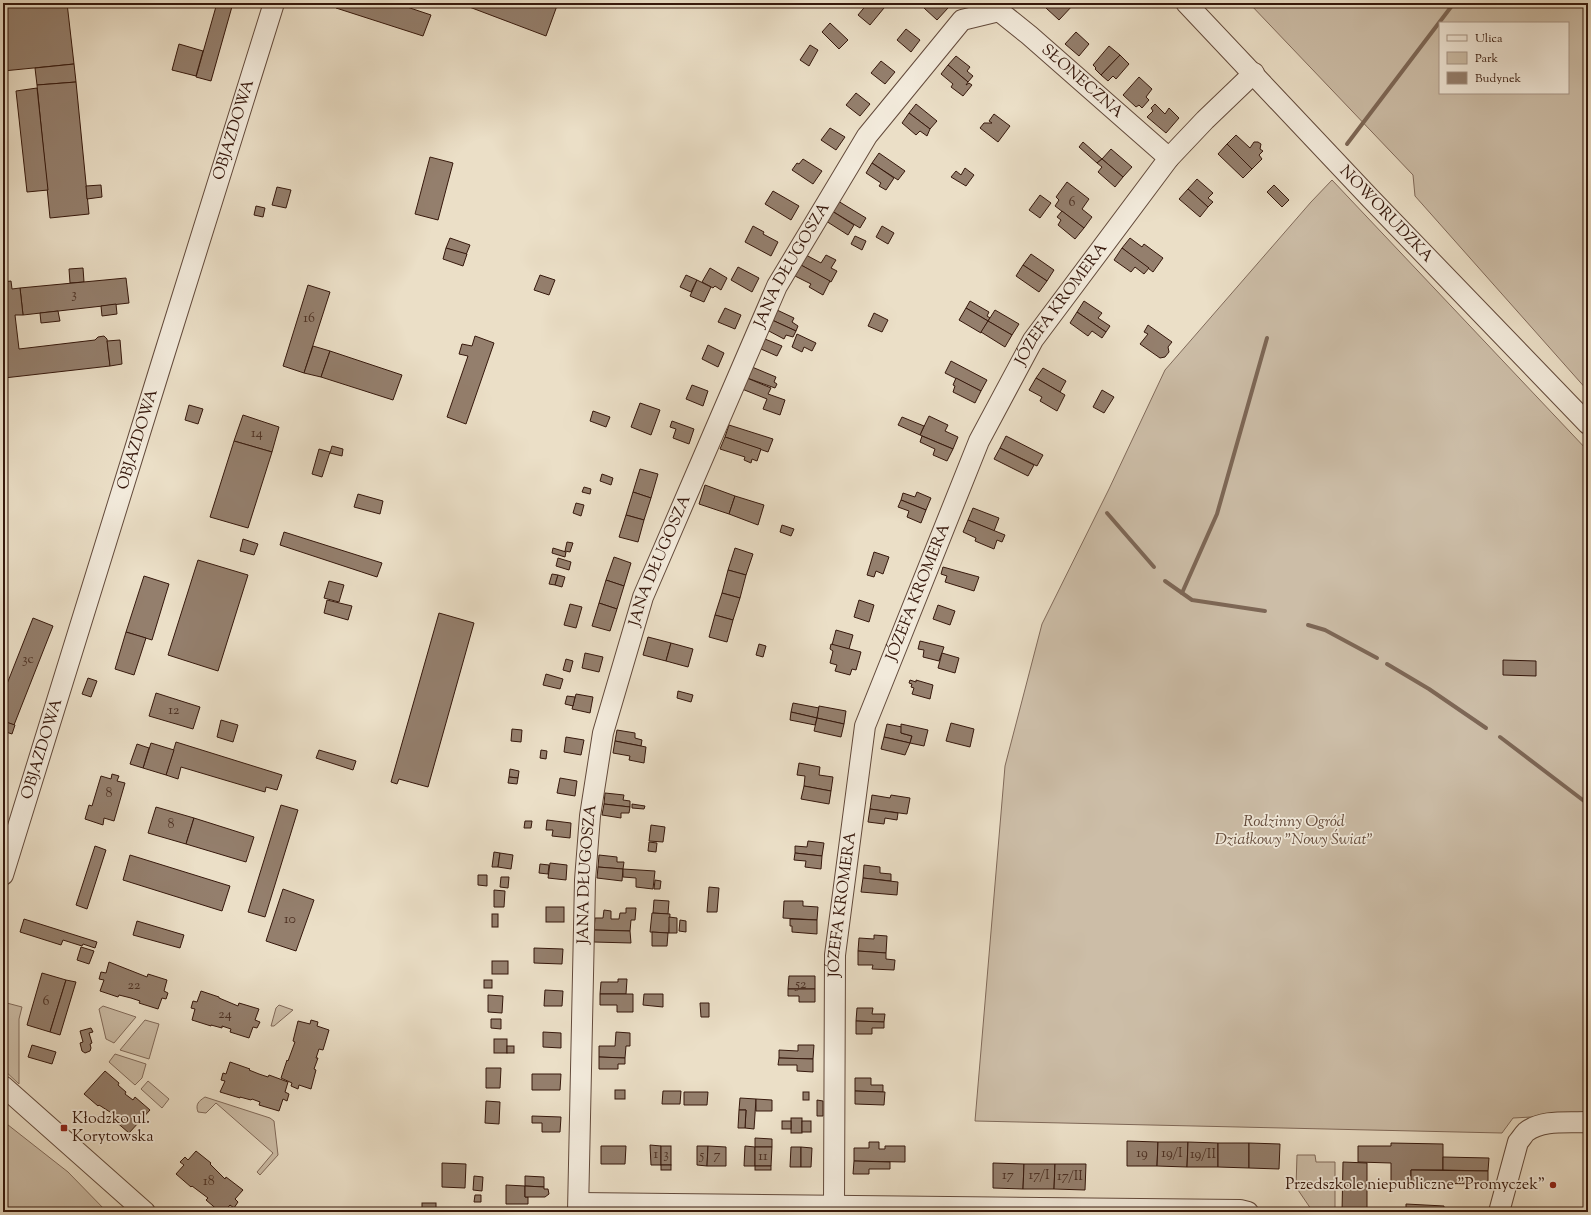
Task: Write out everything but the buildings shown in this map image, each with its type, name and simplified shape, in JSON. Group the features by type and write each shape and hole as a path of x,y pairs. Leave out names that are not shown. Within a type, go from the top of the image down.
{"street":[{"name":"OBJAZDOWA","path":"3,876 156,377 274,3"},
{"name":"NOWORUDZKA","path":"1186,3 1254,73 1376,204 1588,424"},
{"name":"SŁONECZNA","path":"999,7 1169,158"},
{"name":"JANA DŁUGOSZA","path":"578,1207 585,880 590,816 603,733 643,598 777,286 867,136 962,20 999,7"},
{"name":"JÓZEFA KROMERA","path":"834,1206 835,955 865,726 979,440 1029,347 1169,158 1205,120 1254,73"},
{"path":"3,1086 145,1212"},
{"path":"1499,1212 1518,1142 1524,1133 1534,1127 1548,1124 1588,1122"},
{"path":"578,1207 834,1206 1240,1210 1248,1212"}],"green space":[{"path":"1249,3 1588,3 1588,391 1415,196 1413,175"},
{"name":"Rodzinny Ogród Działkowy \"Nowy Świat\"","path":"1332,180 1588,451 1588,1114 1513,1118 1502,1133 975,1121 1005,766 1042,624 1109,489 1165,370 1311,202"},
{"path":"3,1002 22,1007 19,1019 19,1084 3,1069"},
{"path":"279,1005 293,1010 274,1026 271,1026 276,1008"},
{"path":"103,1006 136,1017 114,1043 106,1039 99,1009"},
{"path":"145,1020 159,1024 149,1059 120,1050"},
{"path":"115,1054 146,1064 142,1078 135,1085 109,1062"},
{"path":"148,1081 169,1099 162,1108 141,1089"},
{"path":"205,1097 270,1118 274,1121 278,1155 260,1175 257,1172 273,1153 216,1103 206,1113 198,1112 198,1103"},
{"path":"3,1121 68,1172 107,1212 3,1212"},
{"path":"1297,1155 1315,1155 1316,1162 1335,1162 1335,1212 1313,1212 1296,1187"}],"waterway":[{"path":"1440,22 1454,3"},
{"path":"1347,144 1439,23"},
{"path":"1182,593 1217,514 1267,338"},
{"path":"1107,513 1154,567"},
{"path":"1165,581 1192,600 1265,611"},
{"path":"1308,625 1325,630 1377,658"},
{"path":"1387,664 1429,689 1486,728"},
{"path":"1500,737 1588,804"}],"place":[{"name":"Kłodzko ul. Korytowska","path":"64,1128"},
{"name":"Przedszkole niepubliczne \"Promyczek\"","path":"1553,1185"}]}
